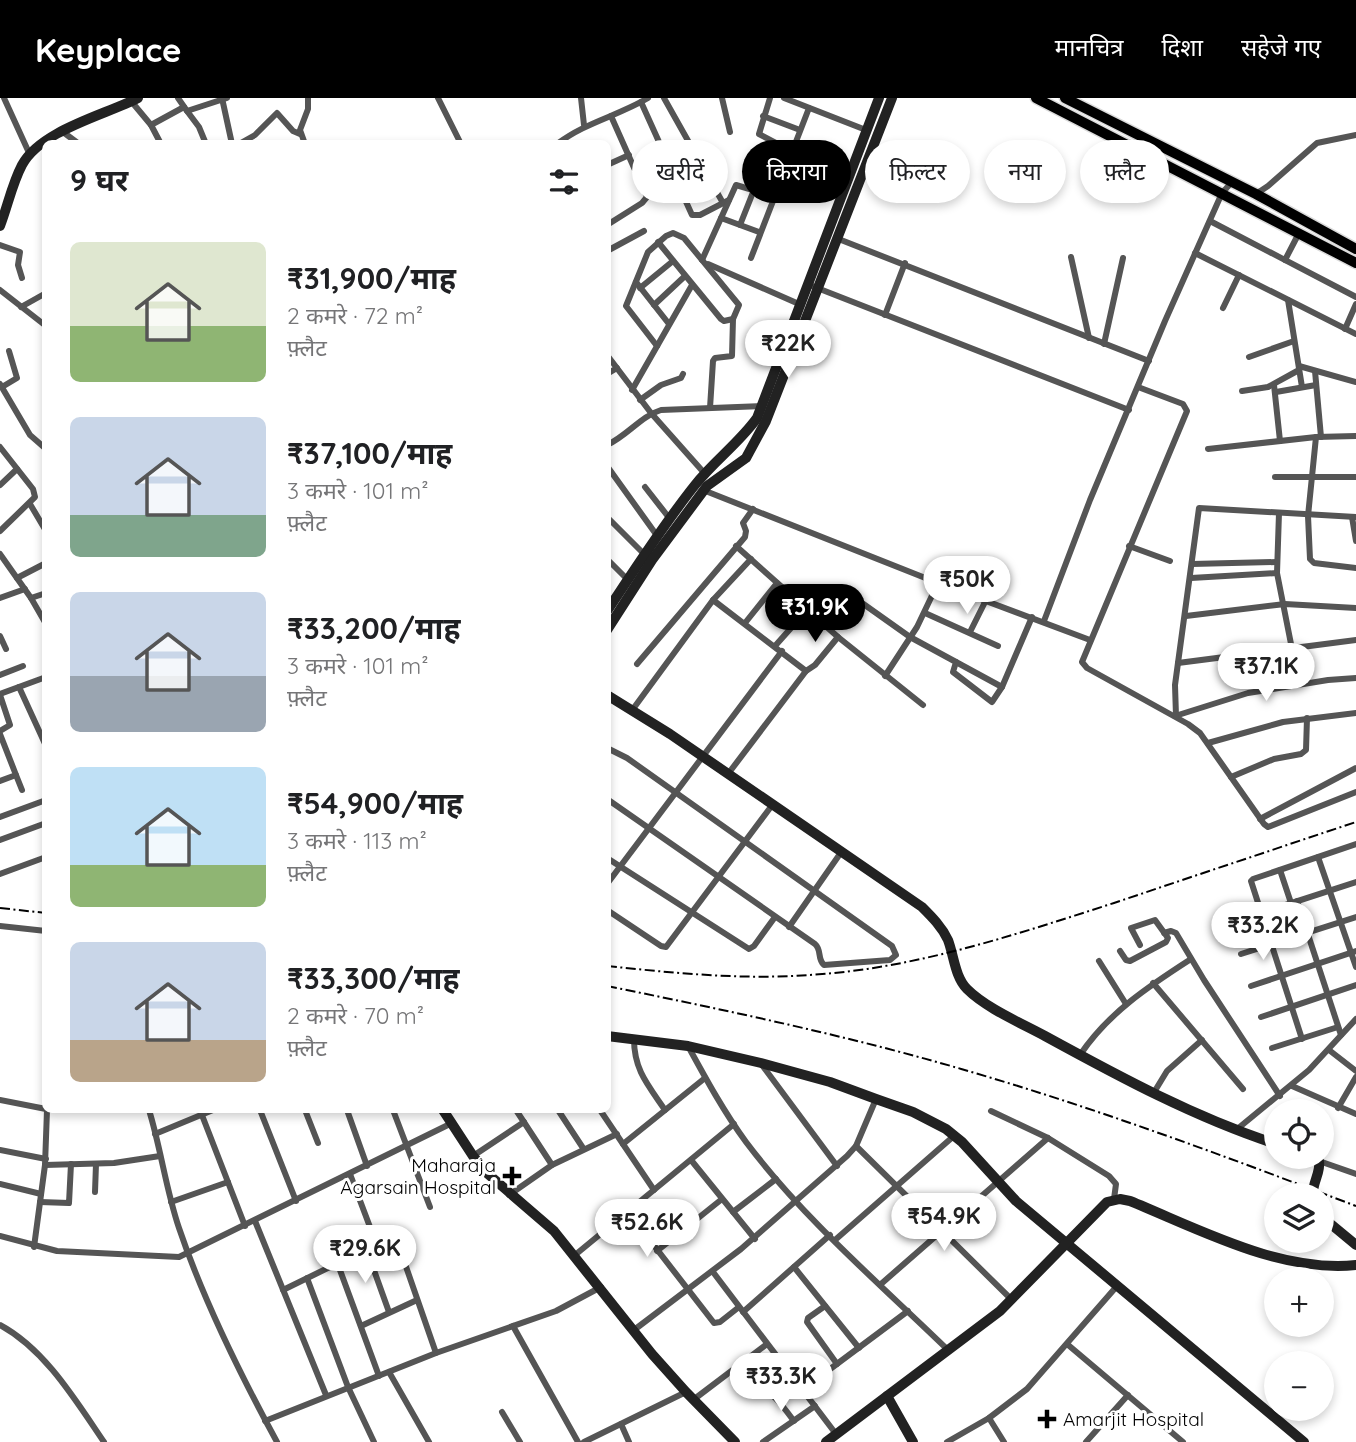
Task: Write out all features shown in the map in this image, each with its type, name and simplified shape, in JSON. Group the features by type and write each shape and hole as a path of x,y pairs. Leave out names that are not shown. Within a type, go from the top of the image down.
{"main road":[{"path":"1036,98 1356,263"},
{"path":"1065,98 1256,194 1356,249"}],"street":[{"path":"4,98 30,155"},
{"path":"178,98 199,127 204,140"},
{"path":"151,125 185,109 224,98 231,140"},
{"path":"303,140 300,126 309,109 308,98"},
{"path":"438,98 459,140"},
{"path":"581,98 584,125"},
{"path":"563,140 584,125 611,116 648,98"},
{"path":"664,98 687,140"},
{"path":"722,98 730,132"},
{"path":"769,140 759,135 770,98"},
{"path":"784,98 866,130"},
{"path":"611,624 699,488 705,474 744,437 767,405 879,98"},
{"path":"611,606 670,519 699,488 713,482 746,458 766,421 767,405 799,304 812,286 836,238 892,98"},
{"path":"48,140 135,100 159,140"},
{"path":"641,102 658,140"},
{"path":"796,140 809,108"},
{"path":"246,140 277,113 293,131 300,134"},
{"path":"611,116 632,163"},
{"path":"763,116 800,130"},
{"path":"63,132 74,140"},
{"path":"1256,194 1317,143 1356,135"},
{"path":"1,220 23,163 42,145"},
{"path":"611,164 629,155"},
{"path":"1044,621 1090,500 1195,253 1222,193 1232,182"},
{"path":"728,198 736,185 742,187"},
{"path":"611,222 642,203"},
{"path":"687,203 692,215 700,215 722,203"},
{"path":"703,262 725,203"},
{"path":"740,225 748,203"},
{"path":"751,258 770,203"},
{"path":"721,218 759,232"},
{"path":"1210,221 1356,297"},
{"path":"611,249 644,231"},
{"path":"657,346 626,306 638,285 643,261 658,242 673,233 679,234 739,305 733,319 732,356 715,358 713,361 710,408"},
{"path":"1285,260 1299,233"},
{"path":"836,238 1149,361"},
{"path":"658,242 722,320 733,319"},
{"path":"0,246 20,252 18,265 22,278"},
{"path":"1195,253 1356,334"},
{"path":"1071,257 1089,338"},
{"path":"1104,344 1123,258"},
{"path":"638,285 673,261"},
{"path":"703,262 799,304"},
{"path":"884,314 905,263"},
{"path":"1223,308 1239,275"},
{"path":"654,305 685,276"},
{"path":"638,285 669,324"},
{"path":"632,390 692,285"},
{"path":"812,286 1129,410"},
{"path":"0,289 42,323"},
{"path":"21,307 42,295"},
{"path":"1288,300 1302,387"},
{"path":"1345,329 1356,304"},
{"path":"1249,357 1294,341"},
{"path":"9,351 17,378 1,386 30,435 42,446"},
{"path":"611,360 640,400 713,482"},
{"path":"611,372 617,368"},
{"path":"1299,368 1356,382"},
{"path":"1275,388 1299,368"},
{"path":"1315,371 1319,437 1311,477 1308,516 1311,561 1356,568"},
{"path":"640,400 661,385 681,378 683,374"},
{"path":"1242,391 1316,385"},
{"path":"1138,387 1183,404 1187,411 1082,659 1084,665 1188,724 1208,743 1264,824 1273,826 1356,792"},
{"path":"1275,388 1280,441"},
{"path":"611,443 651,413 661,410 767,405"},
{"path":"1208,449 1319,437 1356,436"},
{"path":"0,531 35,497 17,469 1,452"},
{"path":"0,485 17,469"},
{"path":"611,472 658,537"},
{"path":"1275,477 1356,477"},
{"path":"645,487 670,519"},
{"path":"699,488 1090,640"},
{"path":"30,504 42,524"},
{"path":"1175,716 1175,685 1199,508 1354,517 1356,541"},
{"path":"637,664 747,534 743,523 753,509"},
{"path":"1279,513 1278,573 1304,683"},
{"path":"611,521 645,555"},
{"path":"736,545 838,637 923,705"},
{"path":"1129,546 1170,561"},
{"path":"0,554 42,617"},
{"path":"633,709 713,600 751,559"},
{"path":"611,562 628,580"},
{"path":"1192,564 1277,562"},
{"path":"17,578 42,565"},
{"path":"1191,578 1278,573"},
{"path":"745,622 777,583"},
{"path":"885,676 925,613 938,583"},
{"path":"0,598 24,589"},
{"path":"31,598 42,594"},
{"path":"855,598 911,637 1002,687"},
{"path":"713,600 806,670"},
{"path":"970,632 986,600"},
{"path":"1186,616 1285,604 1356,608"},
{"path":"611,879 807,610"},
{"path":"925,613 998,646"},
{"path":"956,662 953,672 989,701 994,700 1032,617"},
{"path":"0,636 6,649"},
{"path":"728,774 806,670 815,665 838,637"},
{"path":"1178,663 1356,640"},
{"path":"0,675 23,666"},
{"path":"22,790 0,733 10,725 0,694 42,678"},
{"path":"1175,716 1248,693 1304,683 1356,678"},
{"path":"19,687 42,737"},
{"path":"611,697 633,709 907,895 935,920 948,942 958,975 967,989 995,1009 1153,1094 1264,1140"},
{"path":"1208,743 1257,728 1307,718 1356,713"},
{"path":"1231,777 1264,763 1301,754 1306,750 1307,718"},
{"path":"611,750 627,758 892,946 897,955 890,960 827,966 820,960 818,946 611,802"},
{"path":"1260,819 1356,768"},
{"path":"0,781 16,775"},
{"path":"0,817 42,801"},
{"path":"611,913 664,947 668,946 773,804"},
{"path":"0,840 42,824"},
{"path":"1302,1039 1251,881 1253,878 1356,844"},
{"path":"789,927 842,851"},
{"path":"1318,857 1354,952 1356,967"},
{"path":"0,874 42,858"},
{"path":"611,861 749,949 775,917"},
{"path":"1280,870 1307,933 1341,1035"},
{"path":"1227,924 1356,882"},
{"path":"1241,954 1356,917"},
{"path":"1119,951 1130,961 1166,942 1168,938 1155,920 1130,930 1140,945"},
{"path":"0,926 42,931"},
{"path":"1164,933 1176,933 1280,1096"},
{"path":"1251,985 1354,952"},
{"path":"1080,1055 1107,1020 1153,983 1191,958"},
{"path":"1100,961 1126,1004"},
{"path":"1153,983 1244,1089"},
{"path":"1262,1017 1356,985"},
{"path":"1236,1130 1292,1086 1329,1050 1356,1018"},
{"path":"1272,1048 1338,1027"},
{"path":"1348,1027 1356,1033"},
{"path":"611,1036 688,1046 830,1082 913,1112 955,1135 999,1183 1067,1244 1304,1442"},
{"path":"634,1039 634,1056 639,1072 664,1110"},
{"path":"1153,1094 1167,1071 1202,1040"},
{"path":"688,1046 734,1124 776,1179 948,1350"},
{"path":"1329,1050 1356,1071"},
{"path":"761,1063 837,1166"},
{"path":"1338,1108 1356,1077"},
{"path":"623,1144 705,1078"},
{"path":"1292,1086 1356,1114"},
{"path":"634,1330 755,1239 837,1166 856,1146 876,1099"},
{"path":"0,1100 42,1109"},
{"path":"991,1111 1048,1138 1086,1161 1113,1181 1116,1188 1114,1199"},
{"path":"34,1247 45,1162 47,1113"},
{"path":"150,1113 171,1202 188,1254 226,1341 277,1442"},
{"path":"155,1134 199,1113"},
{"path":"201,1113 244,1226"},
{"path":"261,1113 296,1201"},
{"path":"306,1113 318,1143"},
{"path":"348,1113 367,1166"},
{"path":"394,1113 430,1208"},
{"path":"445,1113 473,1156 509,1195 554,1231 690,1396 735,1442"},
{"path":"518,1113 552,1165"},
{"path":"560,1113 583,1148"},
{"path":"602,1113 654,1191"},
{"path":"473,1156 524,1122"},
{"path":"0,1236 57,1251 170,1257 188,1254 452,1123"},
{"path":"575,1255 734,1124"},
{"path":"509,1195 552,1165 617,1134"},
{"path":"628,1212 714,1323 720,1322 741,1310 896,1186 955,1135"},
{"path":"881,1284 1048,1138"},
{"path":"856,1146 1012,1300"},
{"path":"0,1150 45,1162 71,1164 96,1164 160,1156"},
{"path":"691,1160 755,1239"},
{"path":"0,1184 40,1198 69,1203 71,1164"},
{"path":"95,1192 96,1164"},
{"path":"1334,1166 1356,1174"},
{"path":"350,1174 376,1243"},
{"path":"733,1212 776,1179"},
{"path":"171,1202 228,1182"},
{"path":"657,1251 722,1199"},
{"path":"826,1442 1012,1300 1100,1207 1114,1199 1130,1201 1232,1243 1288,1260 1314,1265 1356,1265"},
{"path":"254,1221 326,1395"},
{"path":"1334,1227 1356,1245"},
{"path":"283,1290 395,1235 436,1353"},
{"path":"366,1248 389,1312"},
{"path":"337,1262 379,1376"},
{"path":"794,1267 859,1348"},
{"path":"713,1272 836,1434"},
{"path":"307,1278 348,1387 374,1442"},
{"path":"947,1442 989,1418 1027,1389 1117,1286"},
{"path":"265,1420 436,1353 556,1311 601,1287"},
{"path":"361,1326 417,1300"},
{"path":"825,1306 807,1322 837,1364"},
{"path":"802,1390 908,1311"},
{"path":"0,1325 21,1340 47,1366 72,1395 104,1442"},
{"path":"513,1326 578,1442"},
{"path":"584,1442 690,1396 767,1344"},
{"path":"1067,1344 1183,1442"},
{"path":"389,1372 429,1442"},
{"path":"748,1389 763,1390 771,1394 794,1421"},
{"path":"1086,1442 1128,1395"},
{"path":"887,1396 913,1442"},
{"path":"763,1442 814,1406"},
{"path":"502,1412 520,1442"},
{"path":"989,1418 1004,1442"},
{"path":"621,1424 629,1442"}],"railway":[{"path":"611,966 759,977 809,975 887,966 963,949 1039,927 1356,822"},
{"path":"0,908 42,913"},
{"path":"611,987 838,1036 975,1073 1119,1119 1356,1206"}],"place":[{"name":"Maharaja Agarsain Hospital","path":"512,1176"},
{"name":"Amarjit Hospital","path":"1047,1419"}]}
